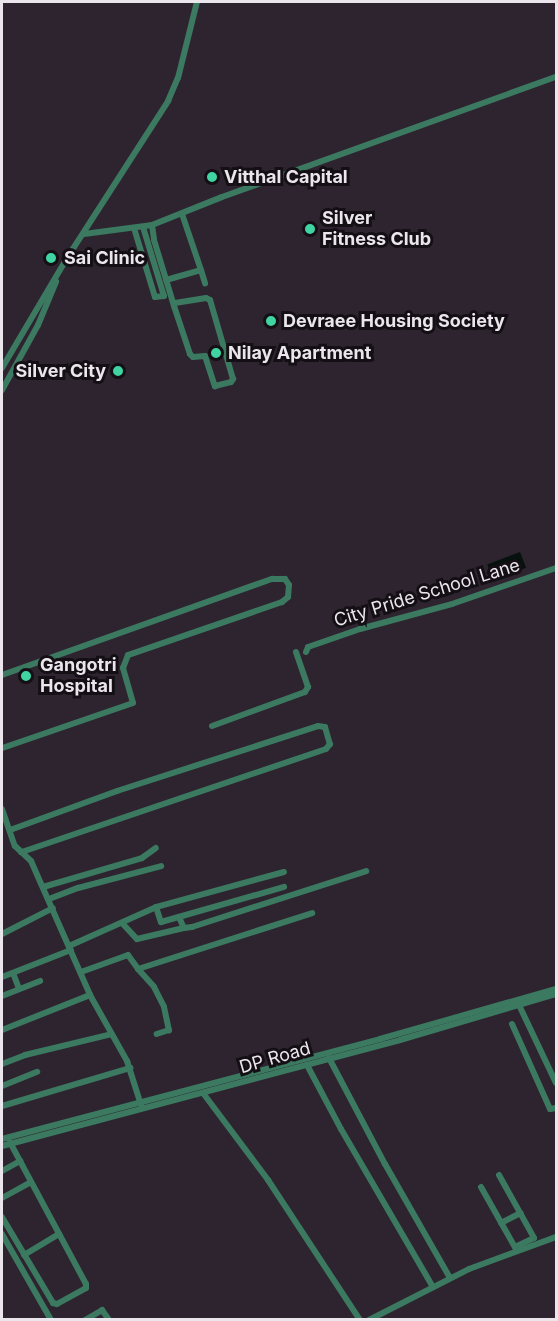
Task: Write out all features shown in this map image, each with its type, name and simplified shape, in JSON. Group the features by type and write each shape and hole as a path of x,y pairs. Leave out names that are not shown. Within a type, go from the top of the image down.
{"street":[{"path":"2,368 64,264 168,101 178,78 197,2"},
{"path":"84,234 148,226 222,196 556,77"},
{"path":"182,214 205,283"},
{"path":"134,228 155,297 164,296 148,226"},
{"path":"148,226 154,240 173,303 191,357 205,356 216,386 231,382 233,379 210,300 206,298 173,303"},
{"path":"2,390 38,325 64,264"},
{"path":"166,280 201,270"},
{"name":"City Pride School Lane","path":"306,650 364,628 452,604 556,568"},
{"path":"2,675 272,579 285,579 289,585 288,597 282,602 128,655 123,668 133,703 2,748"},
{"path":"212,726 305,692 308,687 296,652"},
{"path":"10,830 117,791 318,726 324,727 330,744 326,749 21,852"},
{"path":"2,810 15,846 31,861 90,995 130,1068 141,1105"},
{"path":"44,887 142,858 156,848"},
{"path":"49,899 78,888 161,866"},
{"path":"122,923 137,939 230,916 366,871"},
{"path":"2,977 156,907 284,872"},
{"path":"156,907 161,922 284,888"},
{"path":"2,934 53,908"},
{"path":"138,969 312,913"},
{"path":"179,917 184,928"},
{"path":"81,972 128,955 154,987 164,1007 169,1030 157,1034"},
{"path":"13,973 19,989"},
{"path":"2,996 40,981"},
{"name":"DP Road","path":"2,1146 10,1141 200,1087 556,989"},
{"name":"DP Road","path":"141,1105 203,1094 556,994"},
{"path":"2,1030 90,995"},
{"path":"519,1005 556,1083"},
{"path":"512,1024 550,1109 556,1108"},
{"path":"2,1064 25,1055 112,1034"},
{"path":"329,1058 385,1164 450,1278"},
{"path":"307,1065 341,1129 433,1287"},
{"path":"2,1106 130,1068"},
{"path":"2,1086 37,1072"},
{"path":"200,1087 268,1180 360,1320"},
{"name":"DP Road","path":"2,1140 10,1141"},
{"path":"2,1217 55,1304 86,1288 86,1284 10,1141"},
{"path":"2,1171 20,1161"},
{"path":"499,1175 534,1238 516,1249"},
{"path":"2,1198 31,1182"},
{"path":"481,1187 516,1249"},
{"path":"501,1223 521,1213"},
{"path":"2,1234 51,1320"},
{"path":"24,1255 59,1234"},
{"path":"369,1320 450,1278 516,1249 556,1237"},
{"path":"85,1320 102,1310 109,1320"}],"shaded area":[{"path":"520,552 526,568 493,580 487,565"}],"place":[{"name":"Vitthal Capital","path":"212,177"},
{"name":"Silver Fitness Club","path":"310,229"},
{"name":"Sai Clinic","path":"51,258"},
{"name":"Devraee Housing Society","path":"271,321"},
{"name":"Nilay Apartment","path":"216,353"},
{"name":"Silver City","path":"118,371"},
{"name":"Gangotri Hospital","path":"26,676"}]}
